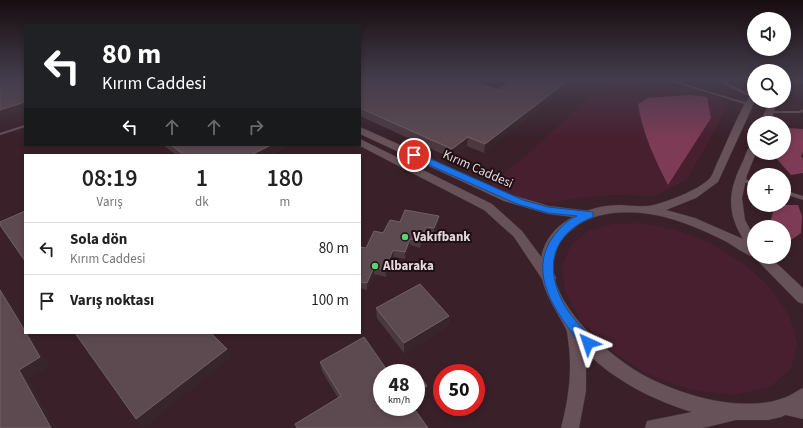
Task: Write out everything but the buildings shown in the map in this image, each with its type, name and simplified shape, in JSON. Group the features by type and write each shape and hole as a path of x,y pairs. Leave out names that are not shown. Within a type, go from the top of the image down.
{"main road":[{"path":"742,412 694,404 669,396 645,385 604,358 574,328 556,300 549,278 548,265 549,253 553,242 568,226 590,215 615,210 643,210 662,207 683,200 700,191 714,180 748,108"},
{"path":"768,116 771,108"},
{"name":"Kırım Caddesi","path":"361,130 508,198 548,210 590,215"},
{"name":"Kırım Caddesi","path":"361,142 458,190 488,207 518,234 549,278"},
{"path":"747,235 736,210 735,193 739,179 748,160"},
{"path":"643,210 671,215 700,224 747,248"},
{"path":"769,264 780,273 803,298"},
{"path":"570,428 578,396 580,379 574,328"},
{"path":"654,428 742,412 764,411 783,407 803,397"},
{"path":"783,407 803,410"}],"lane":[{"path":"770,112 800,112 803,110"},
{"path":"0,134 24,126"},
{"path":"739,179 747,182"},
{"path":"791,194 803,198"}],"shaded area":[{"path":"0,100 24,100 24,146 361,146 361,100 747,100 747,108 791,108 791,100 803,100 803,428 0,428"},
{"path":"585,100 721,100 728,106 687,180 654,196 612,195 579,198 555,203 539,203 487,187 530,152"},
{"path":"645,100 708,100 711,118 668,185 650,146 638,104"},
{"path":"791,128 803,129 803,152 801,156 803,159 803,173 791,175 791,168 785,168 778,160 791,160"},
{"path":"791,205 798,205 802,216 801,233 791,240 791,220 771,220 773,212 791,212"},
{"path":"643,223 676,230 710,243 743,263 770,287 789,315 797,343 791,369 770,387 735,395 691,390 647,374 609,349 581,321 565,291 562,266 571,245 588,231 613,224"}],"place":[{"name":"Vakıfbank","path":"405,237"},
{"name":"Albaraka","path":"375,266"}],"route":[{"path":"414,155 508,198 548,210 590,215 578,219 560,233 553,242 549,253 548,265 549,278 553,294 562,311 574,328 588,343"}]}
